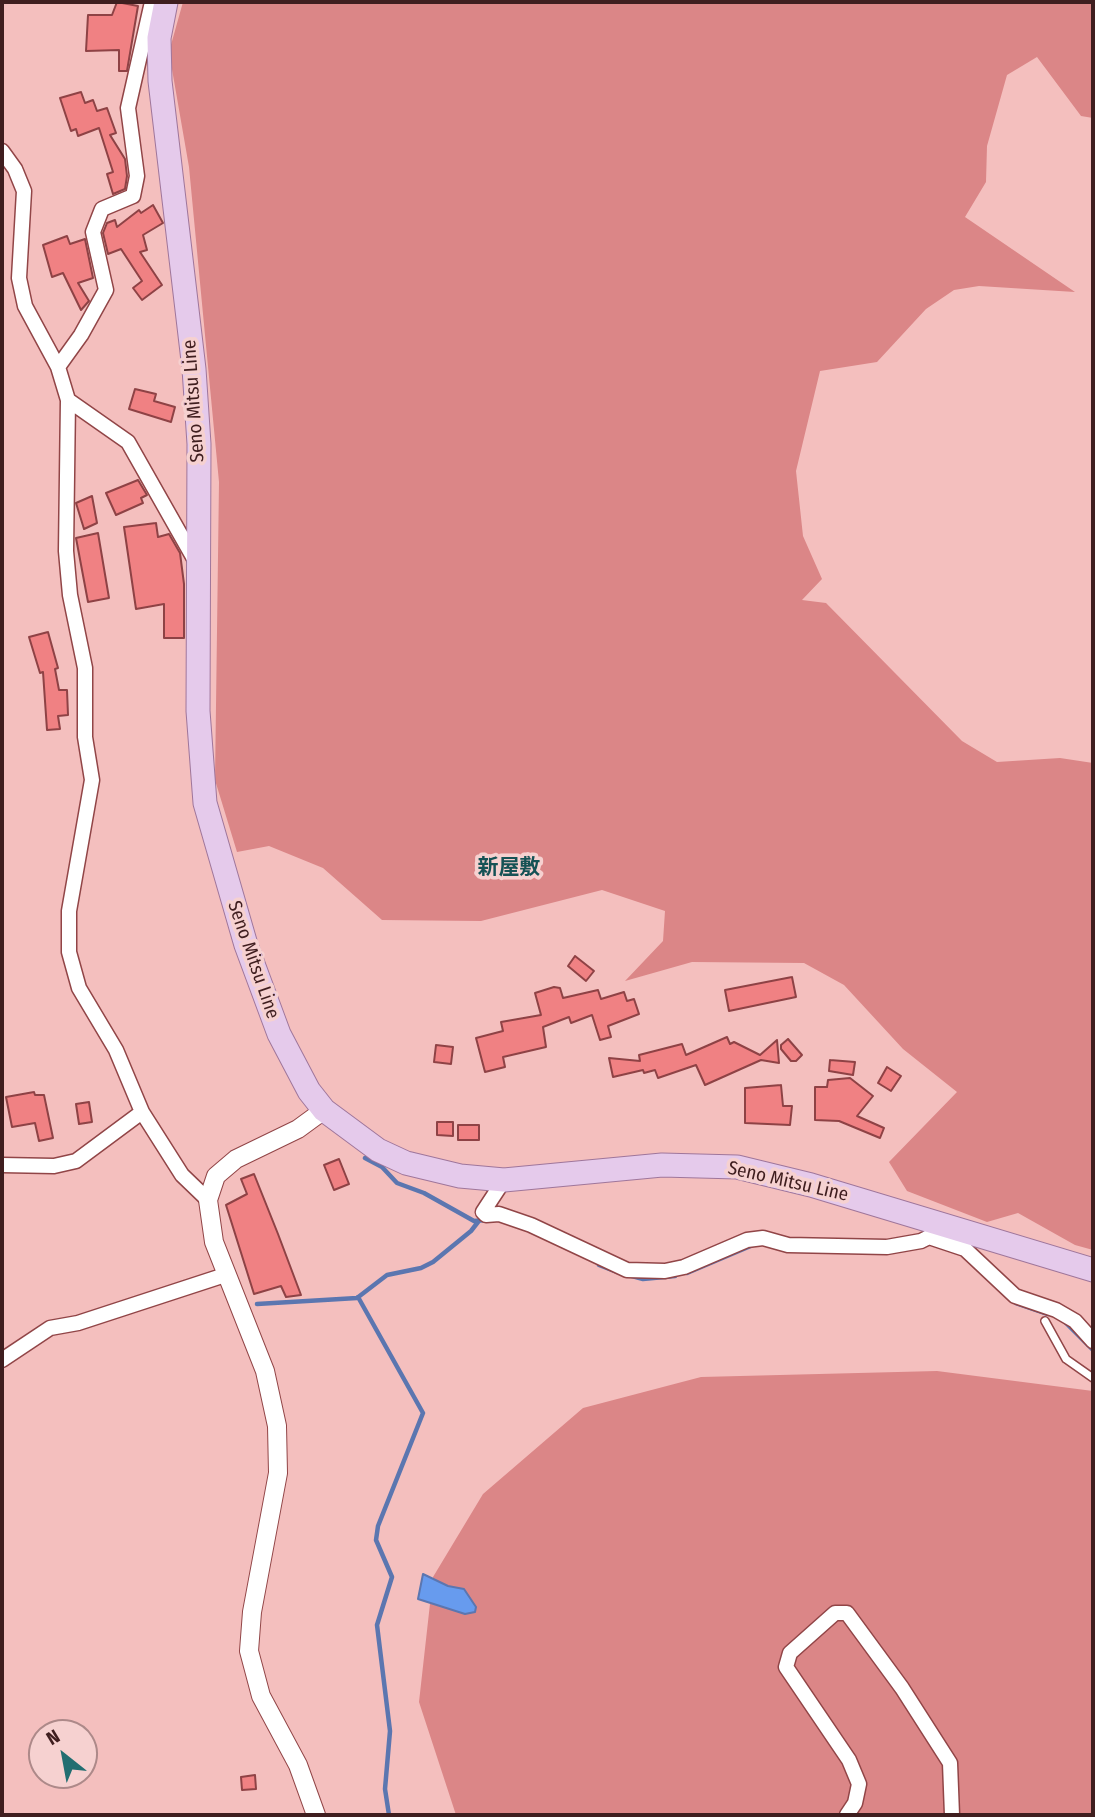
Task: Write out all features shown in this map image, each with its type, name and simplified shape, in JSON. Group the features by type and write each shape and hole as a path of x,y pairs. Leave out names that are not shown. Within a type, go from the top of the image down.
{"main road":[{"name":"Seno Mitsu Line","path":"166,2 159,38 160,81 194,369 199,444 201,570 198,711 205,803 246,945 279,1034 309,1091 324,1110 378,1150 406,1163 460,1176 504,1180 662,1165 737,1167 934,1230 1093,1270"}],"street":[{"path":"58,367 82,335 106,290 93,232 102,209 133,196 137,176 128,108 152,2"},
{"path":"2,151 15,169 24,191 19,278 25,306 58,367 68,400 66,551 70,595 85,668 85,737 92,780 69,911 69,951 79,988 116,1050 142,1112 182,1175 208,1200"},
{"path":"68,400 128,442 201,570"},
{"path":"316,1815 298,1765 261,1696 249,1651 252,1612 278,1473 277,1426 265,1371 214,1242 208,1200 216,1176 236,1159 298,1129 324,1110"},
{"path":"2,1166 54,1166 76,1161 142,1112"},
{"path":"504,1180 483,1212 499,1214 531,1225 627,1270 665,1271 684,1268 747,1240 763,1238 788,1245 887,1247 921,1241 934,1230 965,1250 1015,1296 1046,1314 1075,1321 1093,1341"},
{"path":"2,1360 50,1328 78,1323 225,1275"},
{"path":"847,1815 855,1803 859,1784 849,1760 786,1667 790,1653 835,1613 847,1613 902,1688 950,1763 952,1815"}],"lane":[{"path":"1046,1314 1066,1359 1093,1378"}],"shaded area":[{"path":"183,2 1093,2 1093,118 1081,116 1037,57 1007,75 987,146 986,182 965,217 1075,292 979,286 954,290 926,309 877,362 820,371 796,471 803,536 822,579 802,600 826,603 962,741 997,762 1060,758 1093,763 1093,1250 1075,1245 1018,1213 987,1222 907,1191 889,1162 957,1092 903,1049 844,985 804,963 692,962 625,981 663,941 665,911 602,890 481,921 382,920 323,868 269,846 237,852 215,780 219,482 189,167 169,52"},
{"path":"937,1371 1093,1391 1093,1815 456,1815 419,1702 433,1577 483,1494 583,1408 701,1377"}],"water":[{"path":"423,1574 448,1586 464,1589 476,1607 475,1612 465,1614 418,1599"}],"building":[{"path":"117,2 138,6 127,71 119,71 119,50 86,51 88,15 112,15"},
{"path":"81,92 85,103 93,100 97,111 107,108 116,133 110,135 125,159 125,189 113,194 107,174 113,172 99,128 78,136 76,129 71,131 60,98"},
{"path":"153,205 163,223 143,235 147,250 140,252 162,285 142,300 133,288 142,281 121,249 108,254 103,233 107,223 115,220 117,227 139,210 141,213"},
{"path":"67,236 70,244 85,239 93,278 78,283 89,301 81,310 63,273 52,277 43,245"},
{"path":"135,389 156,394 154,401 175,407 171,422 129,409"},
{"path":"138,480 147,495 141,498 143,503 116,515 106,493"},
{"path":"92,496 97,523 84,529 76,503"},
{"path":"156,523 158,537 169,534 180,553 184,584 184,638 164,638 164,604 136,609 124,527"},
{"path":"98,533 109,598 88,602 76,538"},
{"path":"48,632 58,668 55,669 59,690 67,690 68,715 58,716 60,729 47,730 43,672 40,673 29,637"},
{"path":"575,956 594,971 586,981 568,966"},
{"path":"792,977 796,997 729,1011 725,990"},
{"path":"554,987 560,988 563,998 598,990 601,999 624,992 627,1001 634,999 639,1014 608,1026 611,1037 600,1040 592,1015 571,1023 569,1017 543,1027 546,1047 503,1057 505,1067 485,1072 476,1038 503,1031 501,1022 541,1015 535,993"},
{"path":"727,1037 730,1044 734,1042 760,1055 777,1040 779,1063 761,1060 705,1085 696,1065 658,1078 655,1070 613,1077 609,1058 640,1061 639,1055 682,1044 686,1055"},
{"path":"788,1039 802,1055 796,1061 791,1061 781,1049 781,1045"},
{"path":"436,1045 453,1047 451,1064 434,1062"},
{"path":"830,1060 855,1062 853,1075 829,1071"},
{"path":"887,1067 901,1076 891,1091 878,1083"},
{"path":"850,1078 873,1096 857,1116 884,1128 880,1138 839,1121 815,1120 815,1087 827,1087 828,1080"},
{"path":"781,1085 783,1106 792,1106 790,1125 745,1123 745,1088"},
{"path":"34,1092 35,1095 44,1095 53,1138 39,1141 35,1123 12,1127 6,1097"},
{"path":"89,1102 92,1122 79,1124 76,1104"},
{"path":"437,1122 453,1122 453,1136 437,1135"},
{"path":"458,1125 479,1125 479,1140 458,1140"},
{"path":"339,1159 349,1184 334,1190 324,1165"},
{"path":"254,1174 301,1295 286,1297 281,1286 254,1294 226,1205 247,1194 241,1179"},
{"path":"255,1775 256,1789 242,1790 241,1777"}],"waterway":[{"path":"365,1158 382,1167 397,1183 424,1193 474,1221 486,1220"},
{"path":"257,1304 357,1298 387,1275 421,1268 433,1262 478,1222"},
{"path":"687,1273 753,1245"},
{"path":"599,1265 617,1272"},
{"path":"632,1276 643,1279 675,1276"},
{"path":"358,1297 423,1413 378,1526 376,1540 392,1577 377,1625 390,1731 385,1789 389,1815"},
{"path":"1016,1303 1048,1314"},
{"path":"1065,1322 1093,1350"}],"district":[{"name":"新屋敷","path":"509,868"}]}
